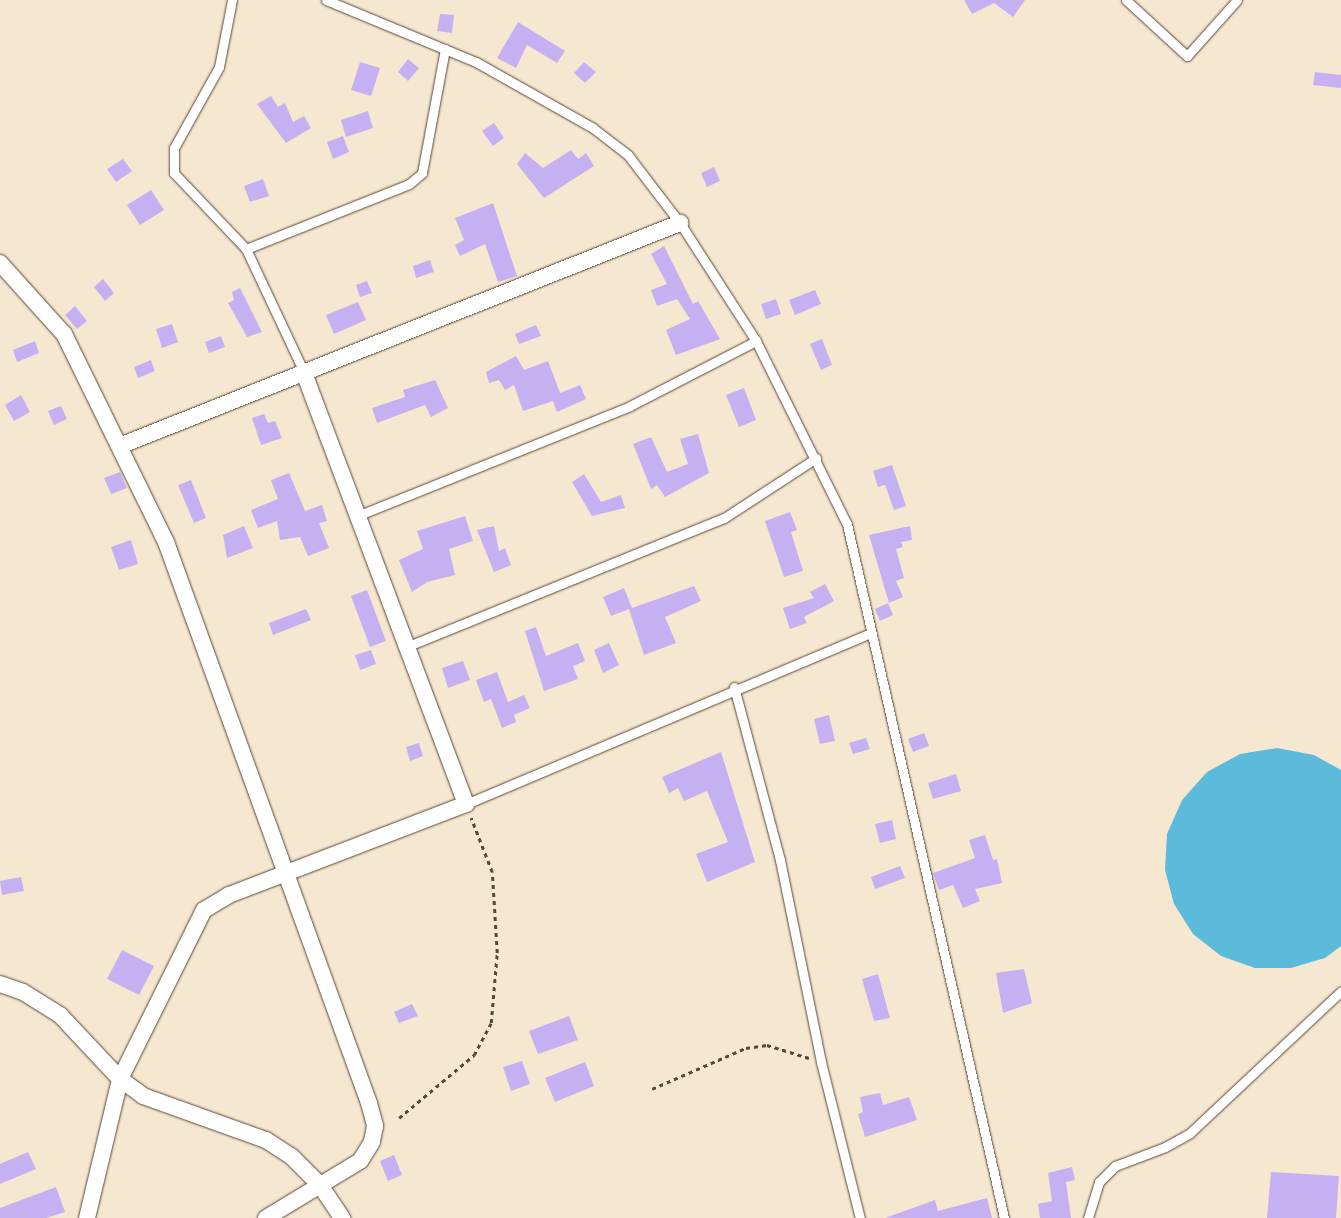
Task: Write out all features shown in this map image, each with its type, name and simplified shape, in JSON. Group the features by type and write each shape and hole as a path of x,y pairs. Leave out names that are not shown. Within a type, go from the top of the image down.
{"street":[{"path":"122,445 680,223"},
{"path":"0,263 64,334 122,445 166,542 375,1126 372,1142 360,1161 266,1218"},
{"path":"87,1218 120,1079 204,910 229,894 286,876 466,804 304,372"},
{"path":"0,984 23,992 60,1015 120,1079 143,1096 266,1140 291,1156 320,1185 342,1218"}],"lane":[{"path":"232,0 219,67 174,148 174,173 246,249 304,372"},
{"path":"326,0 476,62 593,128 628,155 680,223 756,341 816,458 847,524 863,581 870,633 1004,1218"},
{"path":"1126,0 1187,56 1237,0"},
{"path":"246,249 410,184 422,174 445,49"},
{"path":"357,516 630,406 756,341"},
{"path":"406,648 724,518 816,458"},
{"path":"466,804 734,687 870,633"},
{"path":"734,687 780,860 821,1062 860,1218"},
{"path":"1088,1218 1099,1182 1116,1166 1165,1148 1190,1133 1341,990"}],"path":[{"path":"399,1118 474,1055 490,1023 497,953 492,872 466,804"},
{"path":"652,1090 746,1048 767,1045 821,1062"}],"water":[{"path":"1277,748 1314,755 1341,770 1341,946 1325,958 1291,968 1255,968 1221,956 1193,934 1174,904 1165,870 1167,834 1182,800 1207,772 1240,754"}],"building":[{"path":"964,0 1025,0 1013,17 994,3 972,14"},
{"path":"440,14 454,15 452,33 437,31"},
{"path":"518,22 565,51 557,63 527,45 516,68 497,58"},
{"path":"408,59 419,68 408,81 398,72"},
{"path":"360,62 380,68 371,96 351,90"},
{"path":"584,62 596,72 585,83 574,73"},
{"path":"1315,72 1341,75 1341,88 1313,85"},
{"path":"271,96 278,107 285,103 293,122 304,116 311,128 286,143 257,104"},
{"path":"368,111 373,128 346,137 341,120"},
{"path":"494,123 504,138 493,146 482,131"},
{"path":"343,136 349,152 333,159 327,142"},
{"path":"571,150 578,159 586,153 594,166 544,198 517,164 525,153 543,168"},
{"path":"123,159 132,171 116,182 107,169"},
{"path":"714,167 720,181 707,187 701,173"},
{"path":"263,179 269,196 250,202 244,186"},
{"path":"151,190 164,210 140,225 127,205"},
{"path":"493,203 517,276 498,282 485,244 460,256 455,245 464,240 455,218"},
{"path":"664,246 693,304 698,301 720,339 676,355 666,330 690,319 677,299 657,306 651,290 667,284 651,254"},
{"path":"430,260 434,272 416,278 413,266"},
{"path":"103,279 114,293 105,301 94,287"},
{"path":"367,281 372,293 360,297 356,285"},
{"path":"240,288 262,332 247,337 228,303 234,300 232,292"},
{"path":"815,290 821,304 795,315 789,300"},
{"path":"776,299 781,314 766,319 761,304"},
{"path":"358,302 366,320 334,334 326,315"},
{"path":"75,306 87,321 77,329 65,315"},
{"path":"172,324 178,342 162,348 156,329"},
{"path":"536,325 541,336 519,344 515,334"},
{"path":"221,336 225,347 209,353 205,342"},
{"path":"822,339 832,365 821,370 810,344"},
{"path":"35,341 39,353 17,362 13,350"},
{"path":"516,356 524,370 548,361 560,393 580,385 586,399 557,412 553,401 523,411 514,385 505,390 499,380 489,383 486,372"},
{"path":"151,360 155,371 138,378 134,367"},
{"path":"435,380 448,408 431,417 425,405 377,423 372,408 405,397 403,390"},
{"path":"744,388 756,420 739,427 726,395"},
{"path":"21,395 30,412 14,421 5,405"},
{"path":"61,406 67,419 54,425 48,411"},
{"path":"264,414 268,423 275,421 282,438 261,445 252,418"},
{"path":"698,434 709,473 665,497 657,485 651,489 633,444 651,437 667,472 688,464 680,439"},
{"path":"892,465 906,506 894,510 885,485 878,487 873,471"},
{"path":"120,472 127,488 111,494 104,478"},
{"path":"289,473 305,511 322,505 327,521 319,523 329,548 308,556 300,537 280,540 277,521 258,528 251,510 278,499 271,480"},
{"path":"584,474 601,502 621,495 625,508 592,516 572,482"},
{"path":"191,480 206,518 194,523 178,485"},
{"path":"790,512 797,530 791,532 803,571 784,577 765,521"},
{"path":"465,516 473,541 449,549 455,575 427,582 412,592 399,560 423,549 417,531"},
{"path":"244,526 253,548 227,558 223,535"},
{"path":"494,526 499,551 505,548 511,565 494,572 477,530"},
{"path":"910,526 912,540 901,542 903,547 896,549 904,578 896,581 903,597 889,603 869,535"},
{"path":"131,540 138,564 119,570 111,547"},
{"path":"825,584 834,601 804,617 807,623 790,629 783,608 814,598 810,592"},
{"path":"694,586 701,601 665,617 676,643 644,655 629,609 611,616 603,597 624,588 632,608"},
{"path":"367,590 386,641 370,647 351,596"},
{"path":"888,603 893,615 880,621 875,609"},
{"path":"306,609 311,620 273,635 269,623"},
{"path":"536,627 546,656 578,643 585,661 573,666 578,679 544,691 525,631"},
{"path":"609,643 619,665 603,673 594,650"},
{"path":"371,650 376,664 360,670 355,655"},
{"path":"463,661 470,680 448,688 442,668"},
{"path":"497,672 508,702 524,695 530,708 514,715 516,722 502,728 491,699 484,702 476,680"},
{"path":"829,715 835,741 820,744 814,719"},
{"path":"924,733 929,746 913,752 908,739"},
{"path":"866,738 870,749 853,754 849,743"},
{"path":"419,743 423,756 410,761 406,747"},
{"path":"721,752 755,862 707,882 696,854 728,842 707,791 684,801 678,788 669,793 662,777"},
{"path":"956,774 961,791 933,799 928,783"},
{"path":"892,820 896,839 880,843 875,824"},
{"path":"985,835 993,860 997,859 1002,883 975,889 980,901 963,908 953,885 939,890 933,873 975,858 969,840"},
{"path":"900,866 905,878 875,889 871,877"},
{"path":"21,877 24,891 2,895 0,881"},
{"path":"122,950 154,966 139,995 107,979"},
{"path":"1024,969 1032,1003 1003,1013 996,973"},
{"path":"878,974 890,1018 874,1021 862,979"},
{"path":"412,1004 418,1016 399,1023 394,1012"},
{"path":"569,1016 578,1040 538,1054 529,1031"},
{"path":"522,1061 530,1084 511,1091 503,1067"},
{"path":"585,1062 594,1086 555,1102 545,1078"},
{"path":"880,1093 883,1105 909,1097 917,1120 865,1137 858,1114 863,1112 860,1097"},
{"path":"28,1152 36,1169 0,1184 0,1164"},
{"path":"394,1155 402,1175 388,1181 380,1161"},
{"path":"1072,1167 1075,1180 1066,1182 1071,1218 1040,1218 1038,1204 1052,1201 1048,1173"},
{"path":"1271,1172 1339,1176 1336,1218 1267,1218"},
{"path":"56,1187 65,1212 46,1218 0,1218 0,1208"},
{"path":"987,1198 992,1218 885,1218 935,1200 938,1211"}]}
